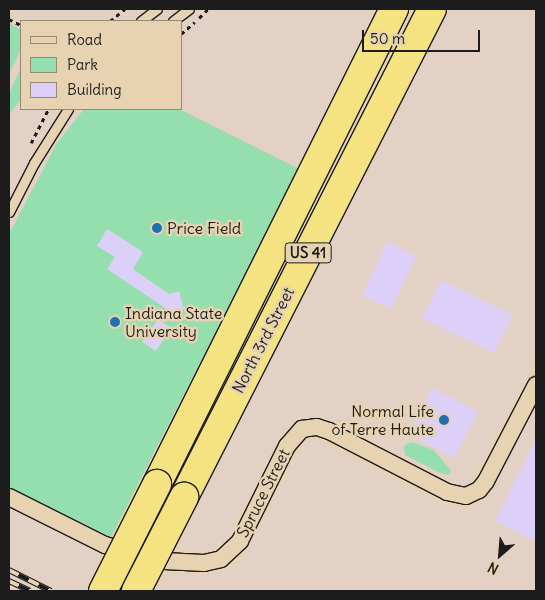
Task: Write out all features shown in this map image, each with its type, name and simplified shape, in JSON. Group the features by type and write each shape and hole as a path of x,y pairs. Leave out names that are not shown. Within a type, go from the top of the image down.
{"highway":[{"name":"North 3rd Street","path":"103,591 394,9"},
{"name":"North 3rd Street","path":"136,591 432,9"}],"street":[{"name":"Spruce Street","path":"9,498 105,545 139,556 187,564 204,563 230,552 240,541 287,446 295,435 309,427 329,431 454,495 474,494 486,480 536,385"}],"lane":[{"path":"142,20 157,9"},
{"path":"174,20 189,9"},
{"path":"9,212 34,163 67,110"}],"path":[{"path":"111,20 125,9"}],"shaded area":[{"name":"Indiana State University","path":"9,9 379,9 144,477 141,476 111,537 9,487"},
{"path":"446,9 536,9 536,362 470,484 458,485 331,420 320,417 301,419 283,432 226,542 204,552 176,552 199,505 196,503"},
{"path":"536,407 536,591 156,591 165,574 207,574 234,565 244,556 301,446 311,437 448,506 468,509 485,500"},
{"path":"9,506 102,554 83,591 9,591"}],"green space":[{"path":"9,23 20,29 20,51 9,74"},
{"path":"20,69 20,100 9,115 9,94"},
{"name":"Indiana State University","path":"83,110 181,110 299,169 111,537 9,487 9,234 57,143"},
{"path":"411,442 434,450 451,471 448,475 440,473 405,455 404,446"}],"building":[{"path":"107,229 143,252 133,269 169,294 179,291 184,309 171,312 107,269 115,257 97,246"},
{"path":"387,242 416,256 391,309 362,295"},
{"path":"441,280 513,315 494,353 422,318"},
{"path":"158,319 171,328 156,351 142,342"},
{"path":"432,388 478,412 454,458 408,434"},
{"path":"536,439 536,541 495,521"}],"railway":[{"path":"9,570 51,591"},
{"path":"9,581 30,591"}],"place":[{"name":"Price Field","path":"157,228"},
{"name":"Indiana State University","path":"115,322"},
{"name":"Normal Life of Terre Haute","path":"444,420"}]}
